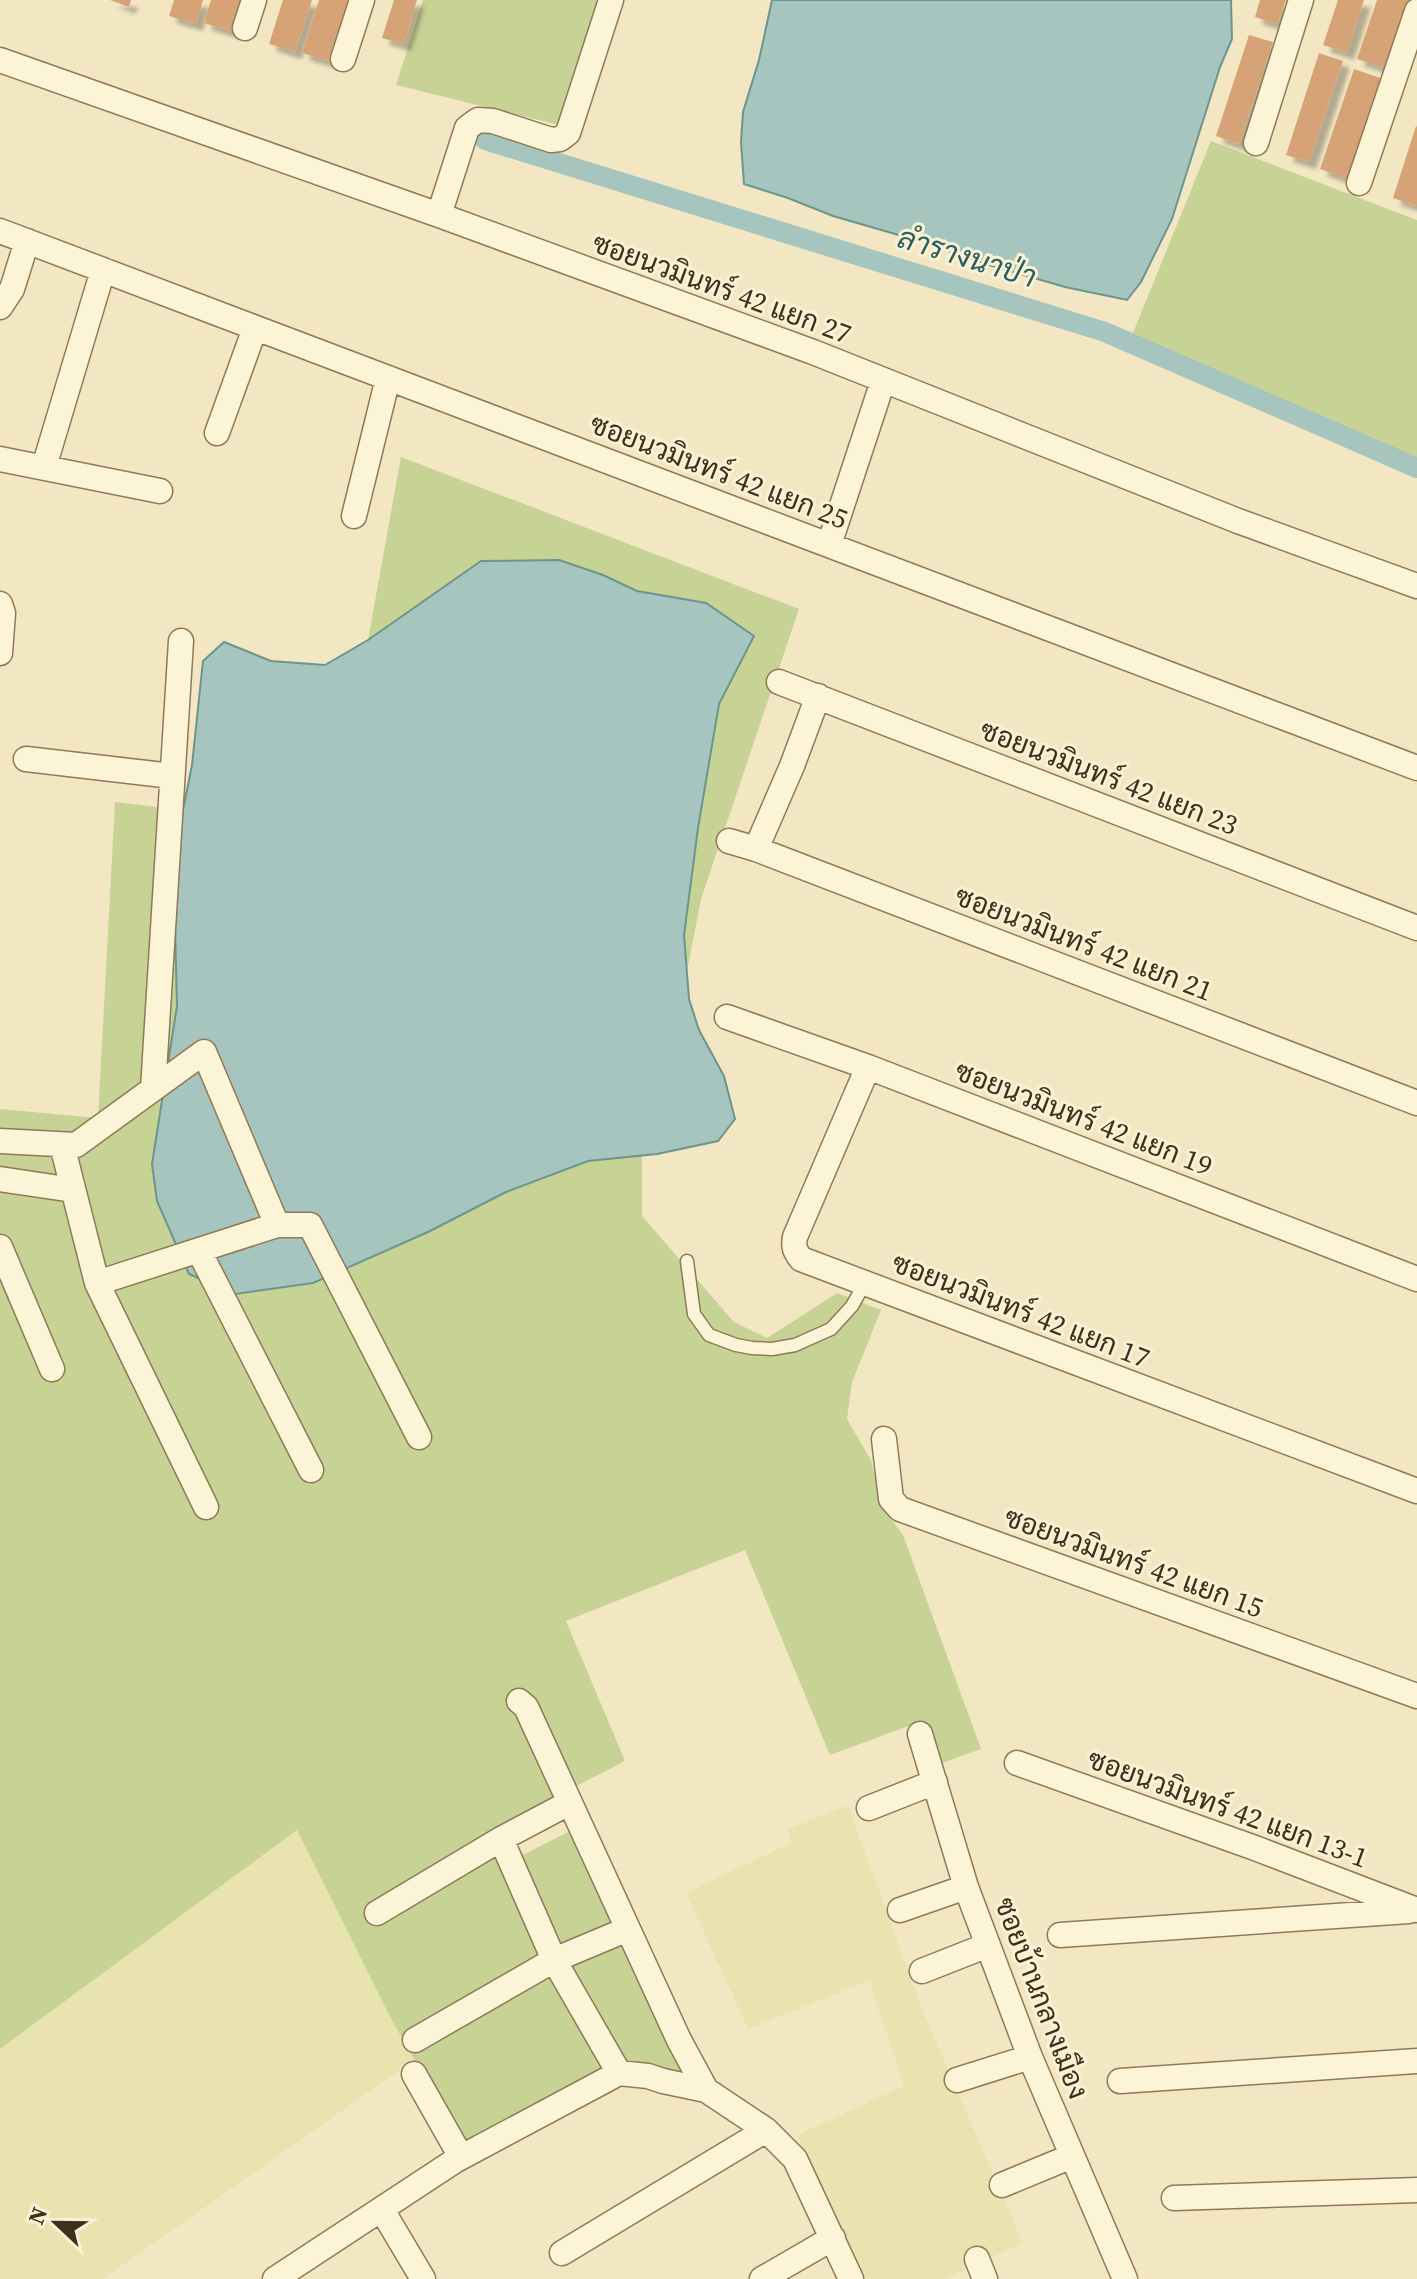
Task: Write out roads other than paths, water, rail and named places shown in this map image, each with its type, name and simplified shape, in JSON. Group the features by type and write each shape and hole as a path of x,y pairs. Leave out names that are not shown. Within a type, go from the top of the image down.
{"street":[{"path":"245,28 254,0"},
{"path":"343,59 362,0"},
{"path":"439,215 467,128 478,120 493,121 551,140 560,139 568,133 611,0"},
{"path":"1256,143 1301,0"},
{"path":"1359,183 1417,11"},
{"name":"ซอยนวมินทร์ 42 แยก 27","path":"0,60 439,215 813,352 1238,521 1417,586"},
{"name":"ซอยนวมินทร์ 42 แยก 25","path":"0,231 1417,768"},
{"path":"0,307 12,289 27,241"},
{"path":"44,467 103,270"},
{"path":"217,433 255,328"},
{"path":"354,516 388,378"},
{"path":"829,545 883,381"},
{"path":"0,459 160,491"},
{"path":"0,604 3,613 0,653"},
{"path":"153,1089 181,641"},
{"name":"ซอยนวมินทร์ 42 แยก 23","path":"779,682 1417,928"},
{"path":"756,849 818,696"},
{"path":"26,759 172,776"},
{"name":"ซอยนวมินทร์ 42 แยก 21","path":"729,841 1417,1103"},
{"name":"ซอยนวมินทร์ 42 แยก 19","path":"727,1017 868,1067 1417,1279"},
{"path":"0,1141 76,1145 204,1052 277,1225"},
{"name":"ซอยนวมินทร์ 42 แยก 17","path":"868,1067 795,1237 795,1252 801,1259 1417,1491"},
{"path":"62,1145 97,1283 206,1507"},
{"path":"0,1179 73,1190"},
{"path":"97,1283 277,1225 310,1225 419,1437"},
{"path":"0,1247 52,1369"},
{"path":"199,1251 311,1470"},
{"name":"ซอยนวมินทร์ 42 แยก 15","path":"884,1439 891,1499 900,1509 1417,1696"},
{"path":"519,1701 526,1707 679,2040 706,2090"},
{"name":"ซอยบ้านกลางเมือง","path":"920,1734 966,1887 1030,2057 1125,2279"},
{"name":"ซอยนวมินทร์ 42 แยก 13-1","path":"1017,1763 1417,1910"},
{"path":"869,1808 935,1782"},
{"path":"377,1913 501,1839 569,1803"},
{"path":"501,1839 554,1960 619,2073"},
{"path":"900,1910 966,1887"},
{"path":"1060,1935 1417,1910"},
{"path":"415,2040 554,1960 628,1929"},
{"path":"922,1971 988,1945"},
{"path":"957,2080 1030,2057"},
{"path":"1120,2081 1417,2061"},
{"path":"275,2279 461,2157 619,2073 648,2076 706,2090 766,2130 795,2159 851,2279"},
{"path":"414,2074 461,2157"},
{"path":"562,2253 766,2130"},
{"path":"1002,2185 1072,2156"},
{"path":"1174,2198 1417,2190"},
{"path":"382,2210 423,2279"},
{"path":"762,2279 833,2238"}],"lane":[{"path":"687,1261 694,1314 709,1335 752,1348 795,1345 831,1329 852,1306 865,1283"}],"water":[{"path":"772,0 1231,0 1232,39 1220,67 1172,219 1141,282 1127,300 1065,287 982,263 744,184 741,142 743,112 759,60"},
{"path":"559,560 637,591 706,603 754,636 719,704 684,935 689,999 699,1030 724,1076 735,1119 718,1141 657,1154 588,1161 506,1192 428,1232 313,1283 235,1294 189,1274 157,1201 152,1164 177,1006 175,926 179,830 192,765 203,661 224,642 271,661 325,665 368,640 481,561"}],"waterway":[{"name":"ลำรางนาป่า","path":"485,140 1105,332 1417,468"}]}
